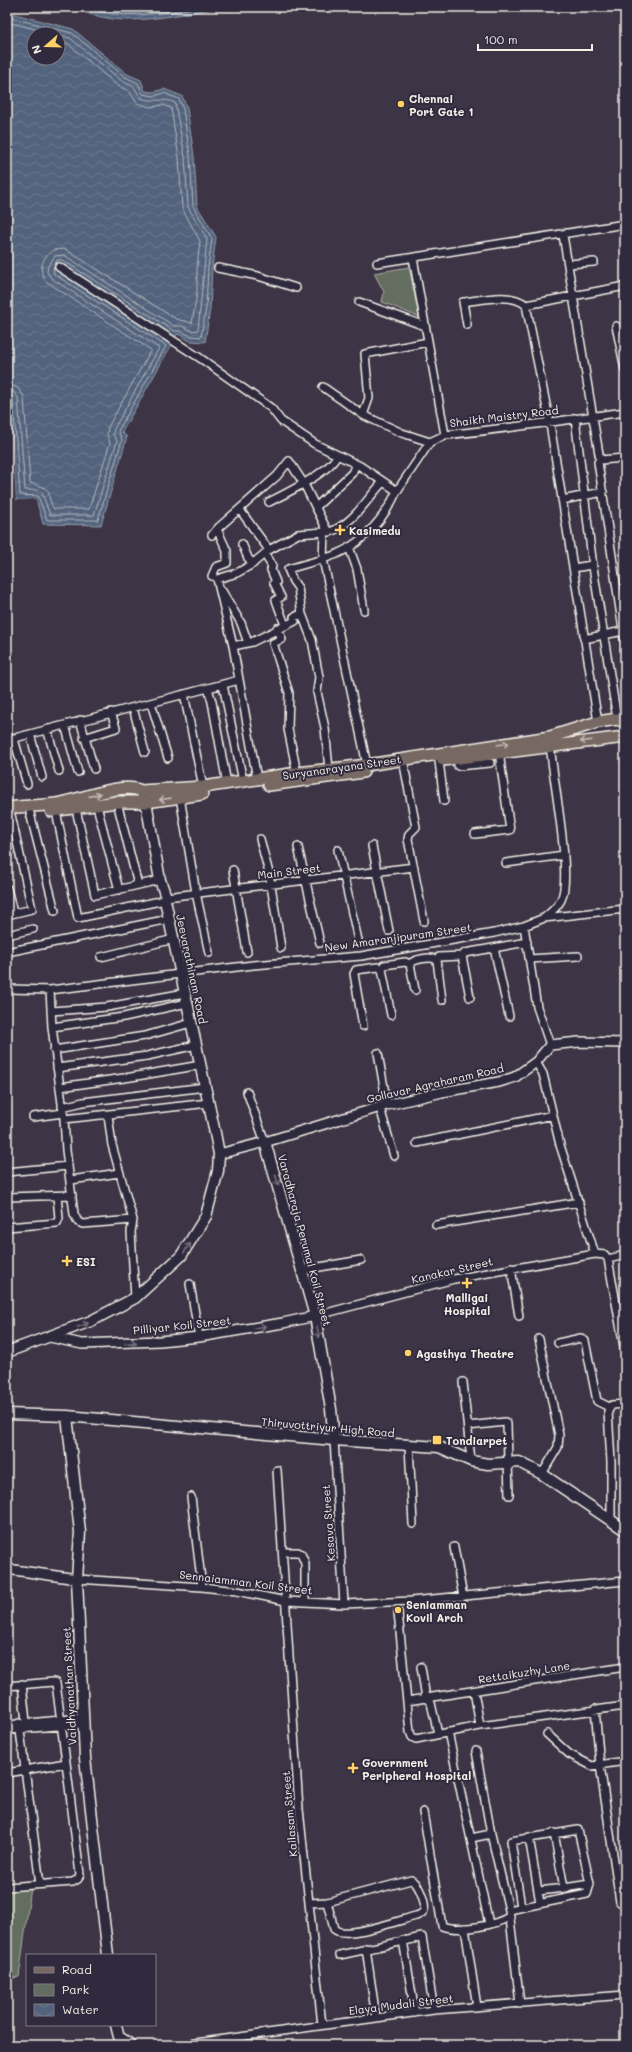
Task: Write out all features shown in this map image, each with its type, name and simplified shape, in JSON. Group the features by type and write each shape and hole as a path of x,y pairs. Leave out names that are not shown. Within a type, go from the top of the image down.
{"main road":[{"name":"Suryanarayana Street","path":"57,807 76,808 117,802 146,802 331,777 404,765 502,754 550,741 598,722 621,720"},
{"name":"Suryanarayana Street","path":"57,807 116,790 135,788 141,791 203,787 297,773 550,741 625,736"},
{"name":"Jeevarathinam Road","path":"7,1352 91,1321 135,1298 181,1256 195,1236 206,1216 218,1171 219,1154 209,1103 169,919 166,898 160,880 146,802 141,791"},
{"path":"8,812 57,807"},
{"path":"8,812 30,813 57,807"},
{"name":"Varadharaja Perumal Koil Street","path":"265,1142 315,1316 331,1409 334,1440"},
{"name":"Thiruvottriyur High Road","path":"7,1414 67,1416 334,1440 439,1447 471,1461 488,1464 519,1462 542,1474 625,1530"},
{"name":"Vaidhyanathan Street","path":"67,1416 80,1532 77,1579 85,1758 108,1954"},
{"path":"116,2026 119,2037 132,2045"}],"street":[{"path":"377,264 625,224"},
{"path":"563,235 572,295 594,416 600,460 598,462 625,643"},
{"path":"413,258 445,435"},
{"path":"568,264 594,262"},
{"path":"59,267 200,358 271,408 282,421 314,444 356,464 397,491"},
{"path":"218,268 258,276 296,288"},
{"path":"526,305 625,286"},
{"path":"467,325 463,302 507,298 517,299 526,305 550,424 598,722"},
{"path":"359,302 425,326"},
{"path":"616,326 622,338 625,369"},
{"path":"363,415 369,398 365,354 428,342"},
{"path":"323,387 363,415 402,433 430,442 397,491 390,508 378,523 349,547 336,555 288,569 293,582 298,588 302,614 312,640 319,677 317,692 325,728 330,769"},
{"name":"Shaikh Maistry Road","path":"430,442 445,435 550,424 574,418 625,412"},
{"path":"574,418 592,565 621,720"},
{"path":"269,502 304,484 333,463 337,455"},
{"path":"600,460 625,458"},
{"path":"212,576 216,567 227,563 227,551 215,532 277,476 289,461 316,506 325,531 323,559 367,765"},
{"path":"316,506 352,473 356,464"},
{"path":"257,780 233,646 217,579 237,572 253,564 267,552 298,534 325,531 330,532 338,529 353,519 383,482"},
{"path":"562,500 603,492"},
{"path":"240,510 267,552 272,566 271,570 276,582 274,583 281,597 276,600 285,625"},
{"path":"242,544 248,558 253,564"},
{"path":"349,547 357,569 364,610"},
{"path":"573,568 592,565"},
{"path":"220,590 226,595 248,643"},
{"path":"233,646 248,643 295,620 294,618 302,614"},
{"path":"277,628 282,638 273,642 289,693 288,729 297,773"},
{"path":"584,639 623,631"},
{"path":"26,784 11,739 239,680"},
{"path":"222,685 243,781"},
{"path":"208,688 212,702 227,784"},
{"path":"184,694 203,787"},
{"path":"151,703 168,758"},
{"path":"133,708 144,752"},
{"path":"84,738 116,728 111,712"},
{"path":"80,720 94,769"},
{"path":"65,725 78,772"},
{"path":"47,729 59,771"},
{"path":"30,734 42,777"},
{"path":"544,918 554,910 561,900 565,884 564,855 550,741"},
{"path":"475,834 510,830 500,759 502,754"},
{"path":"459,759 458,766 490,762"},
{"path":"439,761 444,801"},
{"path":"404,765 416,827 408,836 424,921"},
{"path":"180,797 196,892 209,954"},
{"path":"117,802 138,885"},
{"path":"97,806 119,890"},
{"name":"Main Street","path":"57,807 78,918 196,892 414,867"},
{"path":"76,808 95,895 160,880"},
{"path":"7,888 10,914 32,909 8,812"},
{"path":"30,813 55,911"},
{"path":"260,839 269,872 281,948"},
{"path":"372,846 389,931"},
{"path":"298,847 320,943"},
{"path":"338,850 358,940"},
{"path":"506,863 564,855"},
{"path":"233,870 247,952"},
{"path":"544,918 625,909"},
{"name":"New Amaranjipuram Street","path":"7,989 50,990 181,975 252,965 361,956 524,926 544,918"},
{"path":"7,952 169,919"},
{"path":"524,926 537,1007 550,1045 579,1042 625,1043"},
{"path":"7,935 33,929"},
{"path":"102,957 174,939"},
{"path":"437,960 439,957 462,956 464,953 527,942"},
{"path":"494,948 509,1016"},
{"path":"462,956 470,997"},
{"path":"529,958 578,956"},
{"path":"410,964 412,961 433,958 437,960"},
{"path":"437,960 442,1000"},
{"path":"390,1015 382,969 384,965 405,962 410,964"},
{"path":"410,964 415,990"},
{"path":"363,1026 354,972 378,967 382,969"},
{"path":"50,990 54,1050 60,1087 74,1214 78,1222 83,1224 133,1220"},
{"path":"51,1012 186,998"},
{"path":"52,1027 124,1017 186,998"},
{"path":"54,1050 145,1036 191,1023"},
{"path":"57,1068 147,1056 196,1045"},
{"name":"Gollavar Agraharam Road","path":"219,1154 265,1142 383,1106 442,1092 499,1082 515,1076 536,1062 550,1045"},
{"path":"378,1053 383,1106 394,1156"},
{"path":"536,1062 543,1074 560,1145 580,1202 595,1254 605,1255 608,1259 624,1337 625,1352"},
{"path":"60,1087 201,1065"},
{"path":"63,1113 83,1102 205,1087"},
{"path":"247,1092 265,1142"},
{"path":"33,1117 63,1113 108,1115 209,1103"},
{"path":"108,1115 112,1145 133,1220 131,1232 135,1298"},
{"path":"417,1143 553,1115"},
{"path":"7,1172 68,1166"},
{"path":"71,1180 119,1173"},
{"path":"7,1197 72,1195"},
{"path":"7,1227 57,1223 59,1218 57,1196"},
{"path":"436,1225 580,1202"},
{"name":"Kanakar Street","path":"315,1316 454,1279 595,1254"},
{"path":"608,1259 625,1256"},
{"path":"302,1270 361,1260"},
{"path":"511,1268 519,1316"},
{"path":"190,1284 199,1337"},
{"name":"Pilliyar Koil Street","path":"50,1337 74,1343 122,1344 199,1337 283,1324 315,1316"},
{"path":"558,1343 580,1338 585,1341 597,1401 609,1407 612,1405 625,1404"},
{"path":"539,1339 559,1435 558,1447 542,1474"},
{"path":"463,1382 471,1461"},
{"path":"609,1407 607,1414 611,1462 611,1520"},
{"path":"468,1426 505,1422 507,1424 509,1495"},
{"name":"Kesava Street","path":"334,1440 344,1604"},
{"path":"409,1445 413,1524"},
{"name":"Kailasam Street","path":"277,1470 284,1552 299,1809 322,2025"},
{"path":"191,1497 202,1587"},
{"path":"454,1546 462,1597"},
{"path":"284,1552 298,1552 301,1554 305,1563 305,1602"},
{"name":"Sennaiamman Koil Street","path":"7,1569 77,1579 202,1587 237,1591 286,1601 398,1607 462,1597 625,1581"},
{"path":"398,1607 407,1701 412,1737 416,1739 480,1726 594,1709 625,1706"},
{"path":"421,1667 426,1698 432,1703 438,1734"},
{"name":"Rettaikuzhy Lane","path":"407,1701 625,1667"},
{"path":"7,1686 56,1683 80,1874 78,1879 73,1882 7,1886"},
{"path":"22,1684 21,1725 25,1770 40,1884"},
{"path":"474,1691 480,1726"},
{"path":"594,1709 600,1765 620,1902"},
{"path":"7,1725 83,1721"},
{"path":"7,1730 21,1725"},
{"path":"448,1732 489,1924"},
{"path":"547,1734 569,1754 592,1766 625,1761"},
{"path":"476,1752 491,1834 510,1913 520,2004"},
{"path":"7,1773 66,1763"},
{"path":"423,1812 441,1924 445,1927 465,1928 501,1922 510,1913 521,1907 587,1894 590,1884 578,1830 513,1840 510,1843 521,1907"},
{"path":"554,1833 564,1888"},
{"path":"471,1838 491,1834"},
{"path":"529,1837 540,1903"},
{"path":"309,1903 326,1902 411,1880 415,1881 418,1885 424,1908 422,1913 416,1916 356,1932 338,1933 334,1929 326,1902"},
{"path":"539,1891 590,1884"},
{"path":"465,1928 477,2007"},
{"path":"340,1955 422,1936 434,2010"},
{"path":"403,1940 415,2013"},
{"path":"366,1948 376,2018"},
{"name":"Elaya Mudali Street","path":"181,2045 434,2010 625,1995"}],"green space":[{"path":"409,267 419,317 382,302 384,292 374,273"},
{"path":"31,1887 19,1977 7,1979 7,1889"}],"water":[{"path":"67,7 224,7 139,20 119,20 89,14"},
{"path":"7,12 61,26 26,26 26,66 66,66 66,27 73,29 127,74 141,80 145,91 153,92 164,89 182,96 187,108 194,156 197,206 216,237 212,267 210,309 205,342 190,341 178,334 175,337 60,263 56,270 172,344 122,432 127,437 101,525 43,524 36,499 16,500 7,372"}],"pier":[{"path":"60,263 177,338 174,345 56,270"},
{"path":"7,372 16,500 36,499 37,506 35,506 34,501 14,501 7,400"}],"place":[{"name":"Chennai Port Gate 1","path":"401,104"},
{"name":"Kasimedu","path":"340,530"},
{"name":"ESI","path":"67,1261"},
{"name":"Malligai Hospital","path":"467,1283"},
{"name":"Agasthya Theatre","path":"408,1353"},
{"name":"Tondiarpet","path":"437,1440"},
{"name":"Seniamman Kovil Arch","path":"398,1610"},
{"name":"Government Peripheral Hospital","path":"353,1768"}]}
